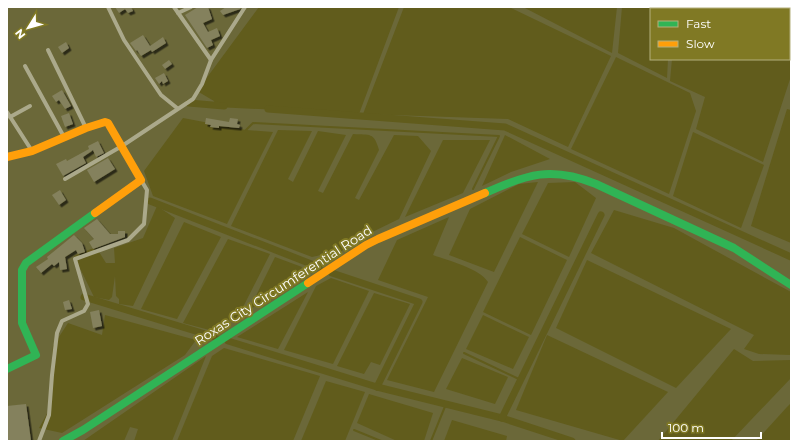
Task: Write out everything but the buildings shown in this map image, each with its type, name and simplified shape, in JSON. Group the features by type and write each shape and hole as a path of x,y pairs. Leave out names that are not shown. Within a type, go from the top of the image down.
{"main road":[{"path":"7,157 32,151 86,128 105,122 108,123 141,180 26,263 22,270 22,322 36,355 7,369"},
{"name":"Roxas City Circumferential Road","path":"63,441 83,430 366,245 406,226 512,182 534,175 560,173 591,182 719,240 750,257 791,285"}],"street":[{"path":"108,7 124,40 161,95 177,108"},
{"path":"174,7 211,60"},
{"path":"178,14 191,7"},
{"path":"65,178 122,146 193,98 202,84 211,60 245,7"},
{"path":"48,50 86,128"},
{"path":"25,66 64,137"},
{"path":"10,117 30,106"},
{"path":"7,112 32,151"},
{"path":"39,441 49,415 57,333 62,322 84,311 88,304 75,259 128,240 144,224 147,190 141,180"}],"shaded area":[{"path":"259,7 399,7 359,114 216,107 214,101 197,91"},
{"path":"404,7 509,7 611,56 568,147 508,119 363,114"},
{"path":"523,7 617,7 612,53"},
{"path":"622,7 672,7 650,8 650,60 668,60 667,78 618,53"},
{"path":"791,7 791,76 763,162 696,129 705,97 670,81 672,60 790,60 790,8 676,8"},
{"path":"616,57 690,93 696,111 669,194 571,149"},
{"path":"787,109 791,110 791,243 751,226"},
{"path":"183,118 246,130 273,132 227,224 153,196 144,171"},
{"path":"278,130 312,131 288,179 293,182 318,131 346,135 318,191 323,193 353,134 373,137 379,150 355,198 359,200 394,135 418,136 431,151 399,219 360,238 347,246 339,254 326,254 312,257 231,226"},
{"path":"693,132 764,165 741,228 673,196"},
{"path":"505,135 550,159 511,172 482,186"},
{"path":"443,140 490,140 463,193 405,217"},
{"path":"538,182 494,272 449,255 470,209 519,184"},
{"path":"575,182 596,198 569,257 522,234 548,183"},
{"path":"157,206 175,218 133,306 119,304 119,299 116,296 115,276 112,297 109,300 94,297 74,256 96,247 106,263 115,263 114,248 143,238"},
{"path":"614,210 674,228 791,292 791,355 759,354 744,349 754,335 591,253"},
{"path":"449,217 433,255 471,269 484,277 488,282 434,392 387,380 428,297 378,280 397,240"},
{"path":"184,222 221,237 177,319 141,309"},
{"path":"520,237 567,260 531,335 483,312"},
{"path":"228,239 270,254 238,317 232,321 226,319 217,332 183,323"},
{"path":"275,257 302,267 292,284 249,310"},
{"path":"587,260 731,329 676,388 556,328"},
{"path":"331,278 369,291 333,364 284,350 316,286"},
{"path":"308,292 278,349 237,337"},
{"path":"374,293 410,304 380,365 371,362 364,374 337,366"},
{"path":"105,315 196,340 185,355 62,433 39,428 48,412 53,346 68,323 102,335"},
{"path":"483,315 529,337 513,369 466,349"},
{"path":"547,335 668,392 623,441 516,410"},
{"path":"224,348 320,376 293,441 177,441 212,356"},
{"path":"734,349 753,361 791,360 791,378 731,441 658,441"},
{"path":"206,356 172,441 134,441 138,429 130,427 124,441 83,441"},
{"path":"462,358 508,377 495,404 446,389"},
{"path":"326,381 365,392 345,441 301,441"},
{"path":"369,394 433,413 424,441 397,441 357,423"},
{"path":"791,403 791,441 756,441 787,407"},
{"path":"452,420 507,436 506,441 444,441"}],"waterway":[{"path":"189,103 224,106"},
{"path":"268,109 505,127 791,257"},
{"path":"246,130 253,123 499,136 473,189"},
{"path":"150,201 319,267"},
{"path":"502,418 601,215"},
{"path":"332,273 419,302 377,387"},
{"path":"84,297 215,337"},
{"path":"228,341 377,387 502,418 572,441"},
{"path":"464,353 521,380"},
{"path":"431,441 446,404"},
{"path":"354,430 381,441"}],"traffic: fast":[{"path":"485,193 500,186 527,177 553,174 580,178 734,248 791,285"},
{"path":"7,369 36,355 22,323 22,270 26,263 95,213"},
{"path":"63,441 83,430 308,283"}],"traffic: slow":[{"path":"7,157 32,151 86,128 105,122 108,123 141,180 95,213"},
{"path":"308,283 366,245 485,193"}]}
